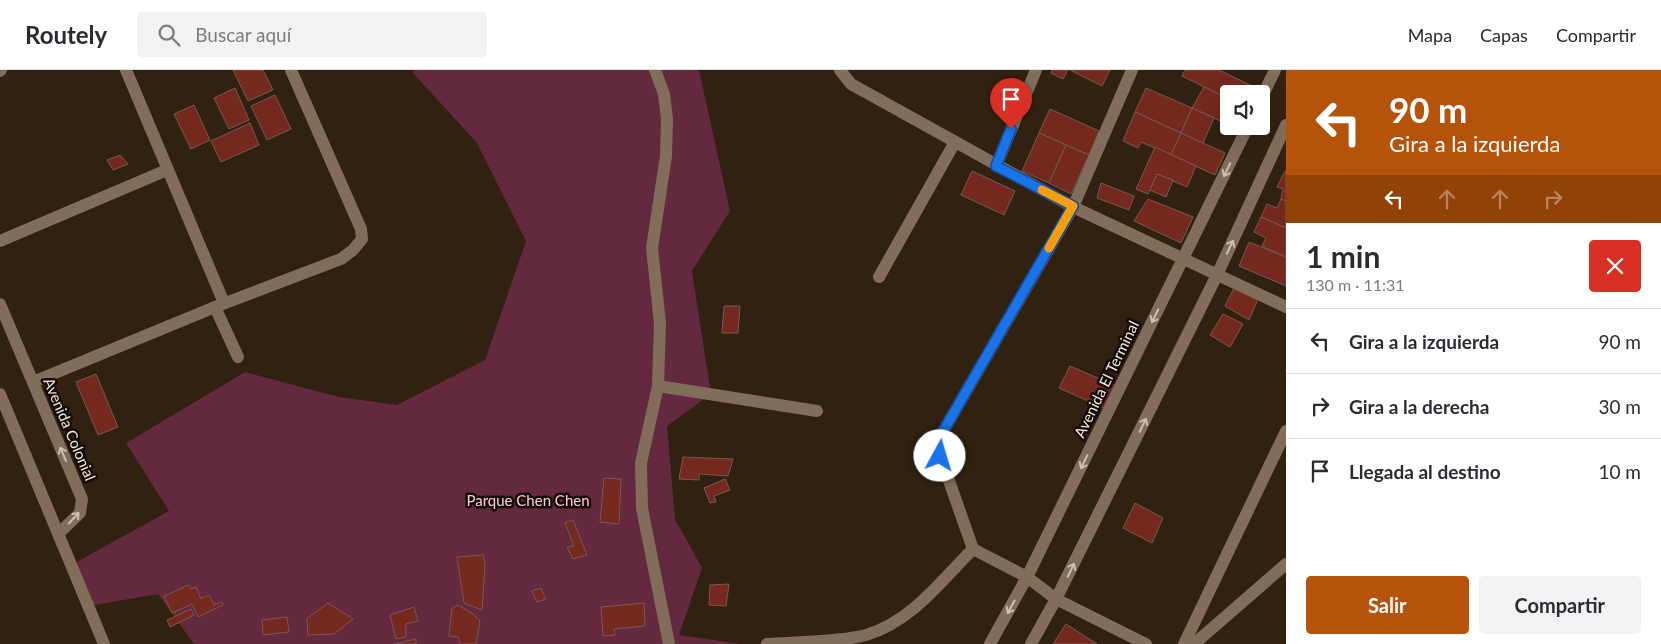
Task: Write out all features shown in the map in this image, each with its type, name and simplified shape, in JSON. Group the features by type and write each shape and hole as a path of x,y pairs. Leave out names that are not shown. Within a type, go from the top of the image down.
{"street":[{"path":"126,70 220,305 238,357"},
{"path":"33,382 220,305 341,259 362,240 361,229 291,70"},
{"path":"655,70 664,94 666,156 652,248 660,323 658,386 642,463 642,508 669,644"},
{"path":"840,70 852,84 996,166 1184,260 1286,307"},
{"path":"996,166 1036,70"},
{"path":"1132,70 1073,206 941,435 939,443 940,456 973,549 1027,577 1056,599 1146,644"},
{"path":"1268,85 1275,70"},
{"path":"1031,644 1056,599 1217,275 1286,125"},
{"name":"Avenida El Terminal","path":"990,644 1027,577 1244,135"},
{"path":"879,277 955,142"},
{"path":"0,241 167,170"},
{"name":"Avenida Colonial","path":"0,304 82,499 80,512 59,533"},
{"path":"658,386 816,411"},
{"path":"0,394 104,644"},
{"path":"1184,644 1286,431"},
{"path":"767,644 866,635 892,624 912,611 973,549"},
{"path":"1194,644 1286,564"}],"green space":[{"name":"Parque Chen Chen","path":"413,70 699,70 730,211 692,271 711,394 667,426 675,519 702,568 679,635 741,644 194,644 158,594 89,606 73,564 169,511 126,443 245,372 339,397 397,405 485,360 526,241 477,143 413,73"}],"building":[{"path":"233,70 263,70 273,90 248,101"},
{"path":"1052,70 1068,70 1063,79 1051,73"},
{"path":"1070,70 1110,70 1102,86"},
{"path":"1185,70 1219,70 1250,85 1220,85 1220,95 1182,76"},
{"path":"1204,87 1220,95 1220,121 1192,108"},
{"path":"235,88 249,120 229,129 214,98"},
{"path":"1146,88 1192,108 1181,133 1135,112"},
{"path":"275,95 291,129 267,140 251,106"},
{"path":"194,105 210,140 191,149 174,114"},
{"path":"1192,108 1214,118 1203,143 1181,133"},
{"path":"1050,109 1099,131 1089,155 1039,133"},
{"path":"1135,112 1181,133 1171,155 1141,142 1138,148 1123,141"},
{"path":"250,123 259,145 221,162 211,141"},
{"path":"1039,133 1066,145 1049,183 1022,171"},
{"path":"1181,133 1225,153 1215,175 1171,155"},
{"path":"1066,145 1089,155 1071,194 1049,183"},
{"path":"1155,147 1196,166 1187,187 1157,174 1148,194 1136,189"},
{"path":"120,155 128,164 113,170 107,160"},
{"path":"972,171 1015,191 1004,215 961,195"},
{"path":"1285,171 1286,201 1281,199 1283,189 1277,187"},
{"path":"1157,174 1173,180 1166,197 1150,190"},
{"path":"1101,183 1134,196 1129,210 1097,198"},
{"path":"1148,199 1193,217 1181,243 1134,221"},
{"path":"1281,199 1286,201 1286,228 1261,217 1267,204 1277,208"},
{"path":"1261,217 1286,228 1286,257 1262,246 1266,238 1254,232"},
{"path":"1249,242 1286,257 1286,286 1239,266"},
{"path":"1234,288 1258,299 1249,320 1225,306"},
{"path":"724,306 740,306 738,333 722,333"},
{"path":"1223,314 1243,324 1230,347 1210,335"},
{"path":"1070,366 1116,386 1106,409 1059,388"},
{"path":"96,374 118,427 98,435 76,382"},
{"path":"683,457 733,459 728,476 699,474 699,480 679,479"},
{"path":"604,478 621,479 619,524 600,522"},
{"path":"725,479 730,490 714,496 716,502 710,503 704,488"},
{"path":"1135,503 1163,518 1152,543 1123,528"},
{"path":"573,520 587,555 573,559 567,547 574,546 565,523"},
{"path":"483,555 485,565 482,610 464,603 457,557"},
{"path":"729,584 726,606 709,605 710,585"},
{"path":"189,585 191,589 196,587 201,599 209,595 214,605 222,602 223,605 198,617 192,604 172,613 164,596"},
{"path":"541,588 546,599 537,602 532,591"},
{"path":"328,603 353,619 334,634 308,635 307,619"},
{"path":"644,603 645,626 614,629 615,635 603,636 601,607"},
{"path":"458,605 473,614 480,621 476,644 460,644 458,637 449,636 452,608"},
{"path":"414,607 418,621 406,624 406,637 396,639 390,615"},
{"path":"191,609 194,615 170,627 167,620"},
{"path":"287,617 289,632 263,635 262,620"},
{"path":"1066,624 1097,644 1053,644"},
{"path":"416,639 416,644 393,644"}],"slow traffic":[{"path":"1042,190 1073,206 1049,248"}],"route":[{"path":"940,456 939,443 941,435 1073,206 996,166 1011,129"}]}
